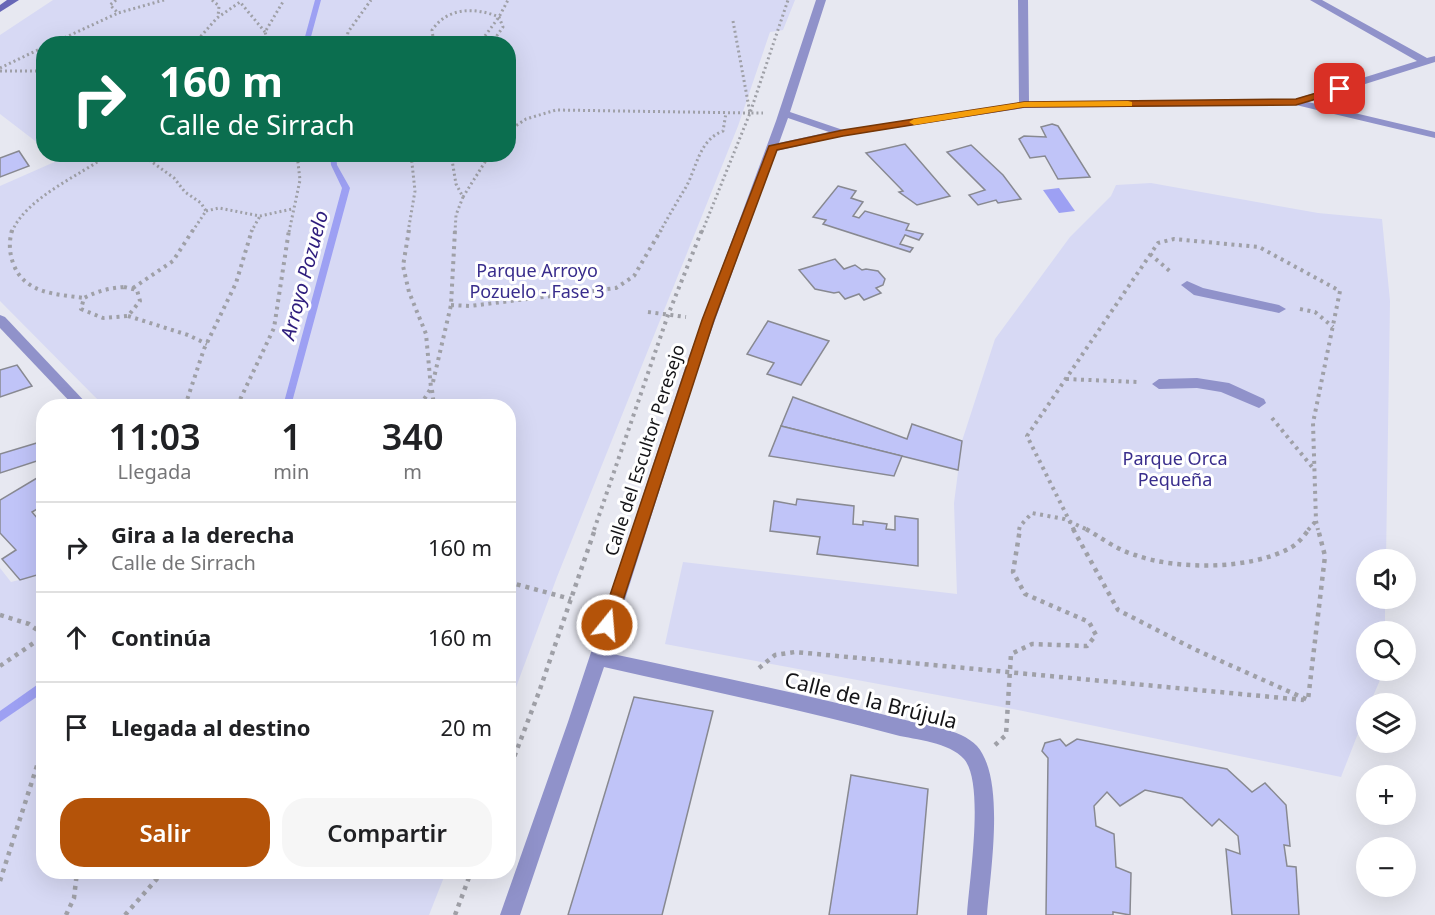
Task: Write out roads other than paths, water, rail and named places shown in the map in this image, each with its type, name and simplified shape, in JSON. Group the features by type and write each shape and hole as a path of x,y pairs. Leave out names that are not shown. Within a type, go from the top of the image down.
{"main road":[{"path":"0,9 14,0"}],"street":[{"name":"Calle del Escultor Peresejo","path":"510,915 598,658 612,608 708,320 773,148 808,48 821,0"},
{"path":"1023,0 1024,105"},
{"path":"1315,0 1431,61"},
{"path":"1296,102 1431,61"},
{"path":"773,148 843,133 1024,105 1296,102 1435,135"},
{"path":"784,113 843,133"},
{"path":"1187,285 1199,292 1279,309"},
{"path":"0,320 75,399"},
{"path":"1159,384 1197,383 1224,387 1259,403"},
{"name":"Calle de la Brújula","path":"598,658 869,719 953,741 970,752 981,772 985,808 977,915"}],"waterway":[{"name":"Arroyo Pozuelo","path":"308,36 318,0"},
{"name":"Arroyo Pozuelo","path":"289,399 346,188 334,162"},
{"name":"Arroyo Pozuelo","path":"0,717 36,691"}],"park label":[{"name":"Parque Arroyo Pozuelo - Fase 3","path":"537,280"},
{"name":"Parque Orca Pequeña","path":"1175,468"}]}
